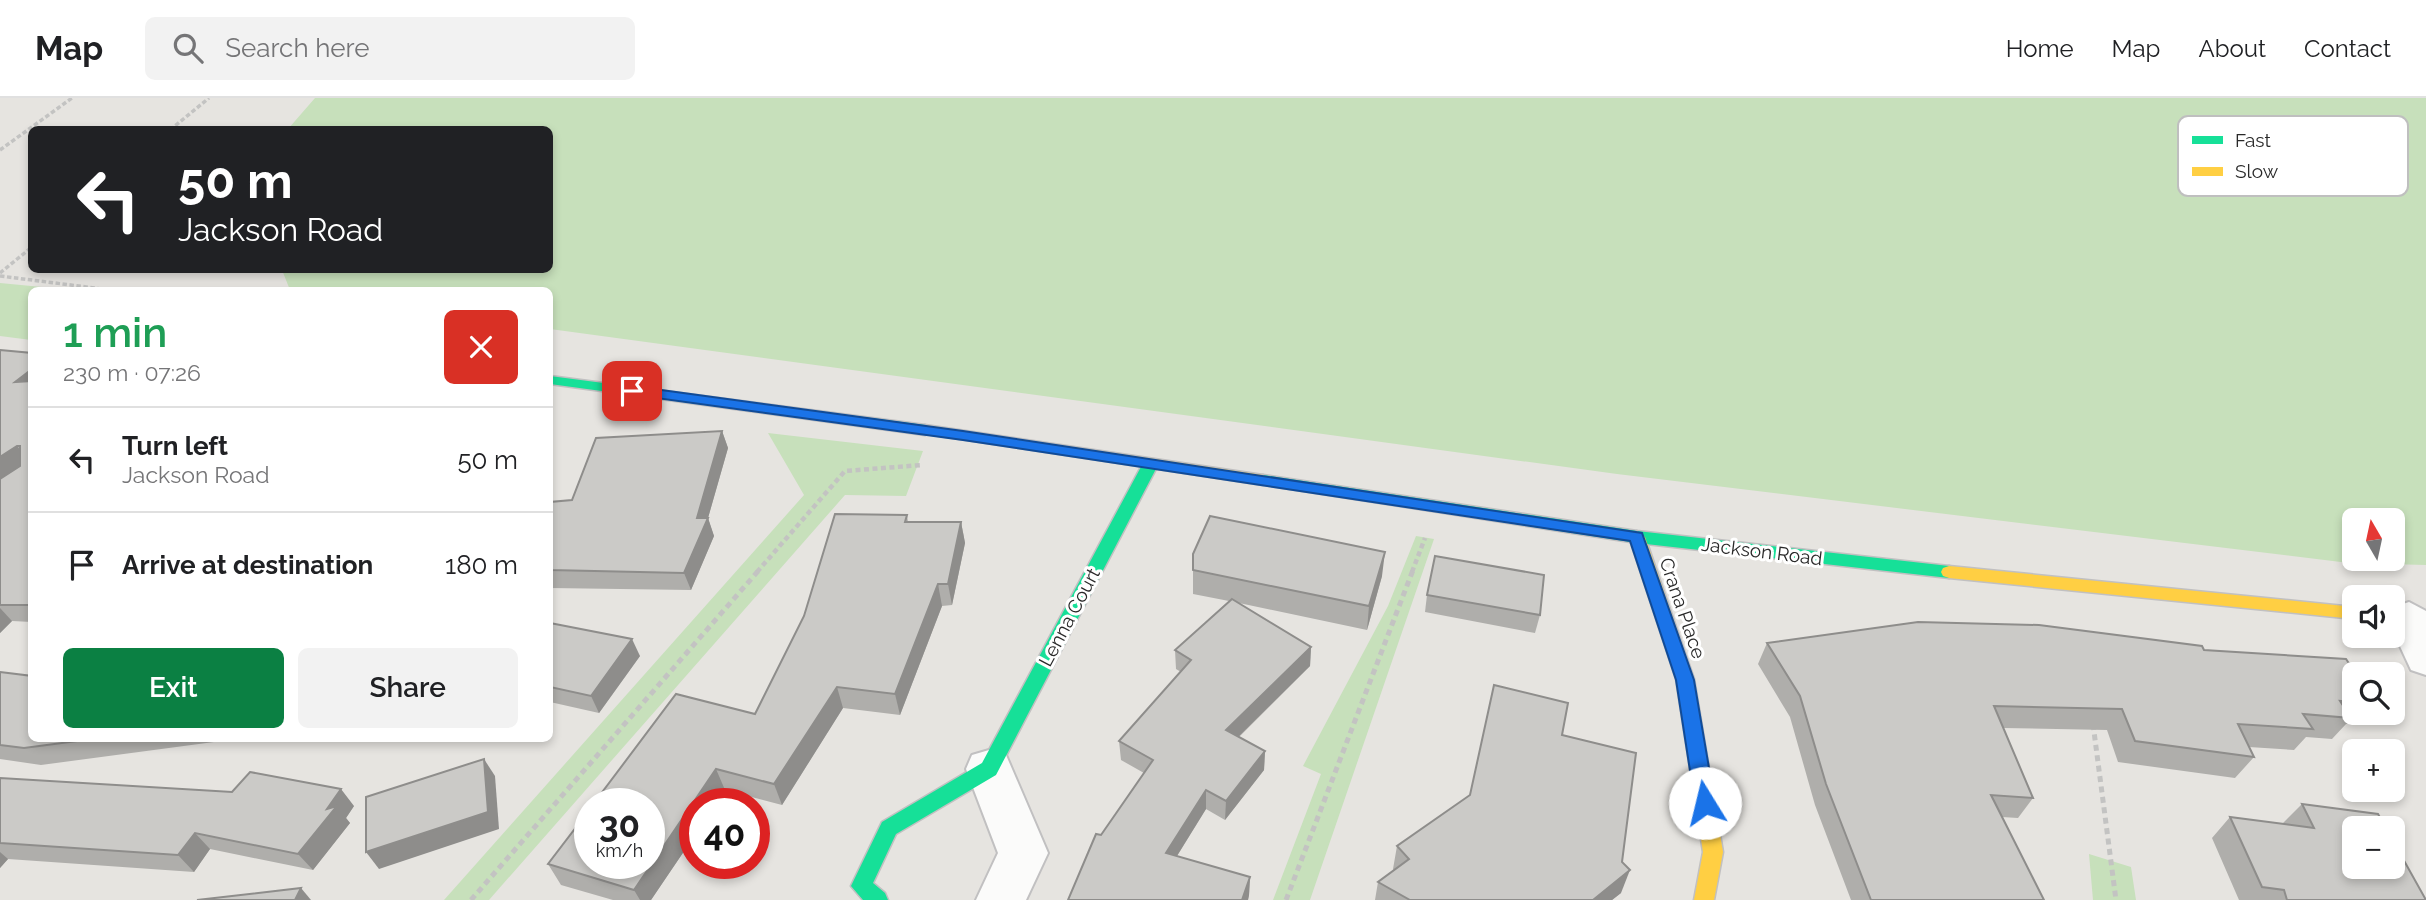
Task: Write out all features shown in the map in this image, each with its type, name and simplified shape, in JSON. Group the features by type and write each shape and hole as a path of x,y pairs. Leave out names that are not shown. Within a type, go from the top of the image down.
{"street":[{"name":"Jackson Road","path":"553,380 963,435 1637,537 2045,583 2342,612"},
{"name":"Lenna Court","path":"989,769 1150,465"},
{"name":"Crana Place","path":"1637,537 1685,680 1713,852 1704,900"},
{"path":"2409,618 2426,658"},
{"path":"877,900 861,886 889,828 989,769 1023,853 1001,900"}],"path":[{"path":"33,126 72,98"},
{"path":"175,126 209,98"},
{"path":"0,150 28,130"},
{"path":"0,275 28,250"},
{"path":"0,275 88,287"},
{"path":"471,900 845,471 872,467 912,469 946,457 963,435"},
{"path":"1286,900 1438,505"},
{"path":"2093,720 2116,900"}],"green space":[{"path":"315,98 2426,98 2426,565 2405,564 2405,508 2342,508 2342,562 1617,474 553,329 553,287 289,287 283,273 553,273 553,126 291,126"},
{"path":"0,283 42,287 28,287 28,340 0,336"},
{"path":"768,433 923,451 906,496 845,495 587,788 574,788 574,803 489,900 444,900 804,495"},
{"path":"1416,536 1434,539 1310,900 1273,900 1321,774 1303,766 1388,606"},
{"path":"2089,854 2131,867 2136,900 2093,900"}],"building":[{"path":"0,350 28,353 28,372 15,382 28,381 28,605 0,605 0,479 20,466 20,446 0,457"},
{"path":"722,431 697,518 708,518 684,573 553,570 553,502 572,500 596,438"},
{"path":"835,514 907,515 905,522 961,522 948,584 938,584 895,694 837,687 774,784 716,769 703,788 679,788 679,824 665,844 665,788 605,788 676,694 755,714 804,616"},
{"path":"1210,516 1385,552 1369,606 1193,570 1193,554"},
{"path":"1435,556 1544,575 1540,615 1427,595"},
{"path":"1232,599 1311,647 1226,730 1265,751 1226,801 1206,790 1166,853 1250,877 1242,900 1068,900 1096,834 1101,835 1153,760 1119,741 1191,660 1175,650"},
{"path":"1918,622 2039,625 2202,646 2204,650 2346,659 2348,662 2342,662 2342,717 2303,714 2313,729 2238,724 2254,757 2135,741 2122,709 1994,706 2033,798 1991,795 2044,900 1871,900 1826,784 1800,696 1767,643"},
{"path":"553,624 632,639 591,696 553,688"},
{"path":"0,672 28,676 28,742 70,742 24,748 0,745"},
{"path":"1494,685 1568,703 1562,735 1636,753 1622,862 1630,870 1593,900 1410,900 1378,882 1409,859 1397,846 1470,795"},
{"path":"484,759 488,812 366,852 366,797"},
{"path":"250,772 341,789 327,809 337,806 298,854 195,833 178,855 0,843 0,778 232,792"},
{"path":"2302,804 2378,814 2379,816 2342,816 2342,879 2405,879 2405,862 2426,900 2287,900 2284,890 2262,887 2230,817 2314,828"},
{"path":"574,830 574,872 548,864"},
{"path":"598,879 641,879 634,890"},
{"path":"301,888 295,900 197,900"}],"traffic: fast":[{"path":"553,380 925,430"},
{"path":"878,900 861,886 889,828 989,769 1150,465"},
{"path":"1263,480 1637,537 1949,572"}],"traffic: slow":[{"path":"925,430 1263,480"},
{"path":"1637,537 1685,679 1713,852 1704,900"},
{"path":"1949,572 2342,612"}],"route":[{"path":"632,391 963,435 1637,537 1685,680 1705,803"}]}
